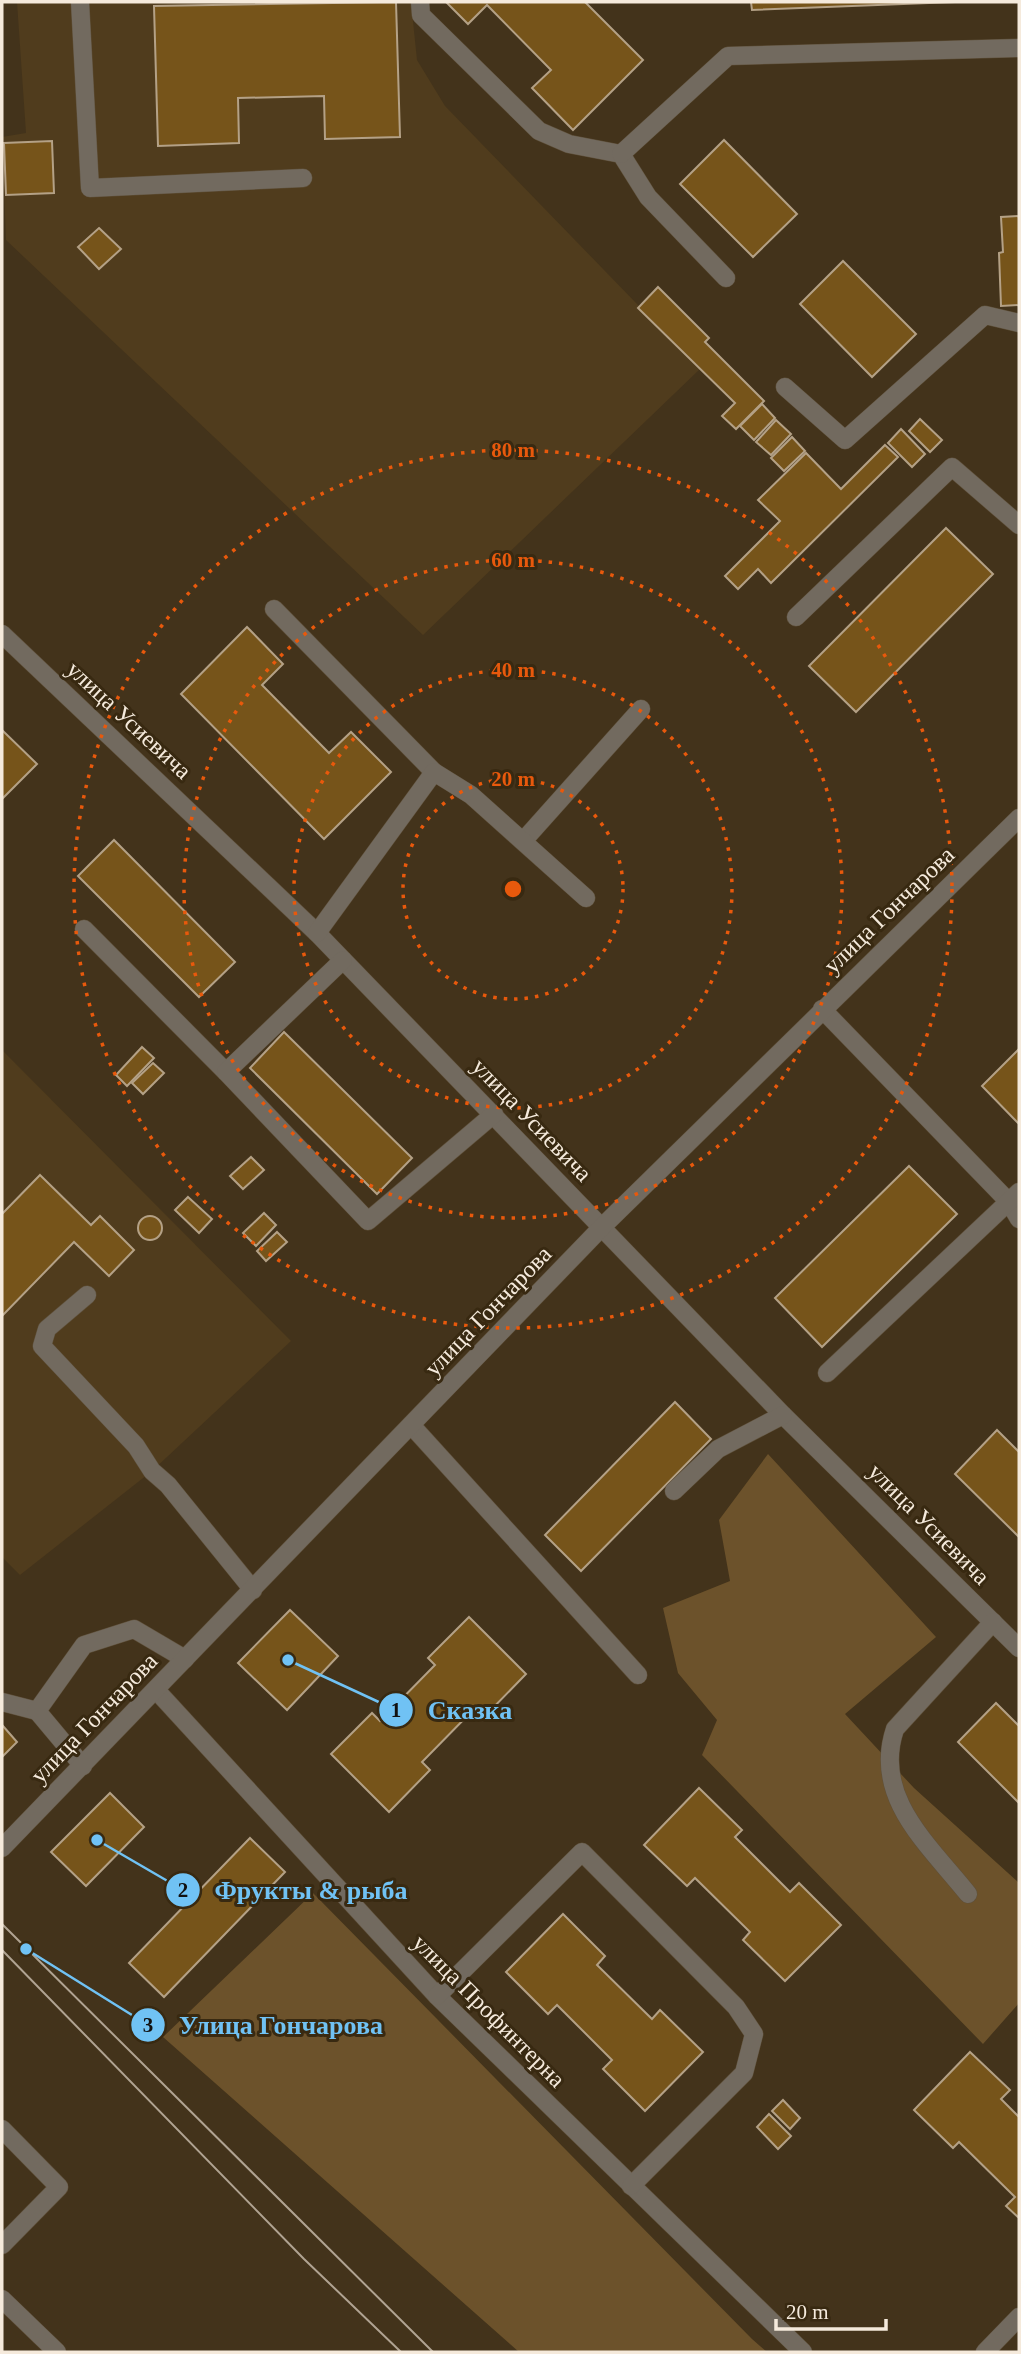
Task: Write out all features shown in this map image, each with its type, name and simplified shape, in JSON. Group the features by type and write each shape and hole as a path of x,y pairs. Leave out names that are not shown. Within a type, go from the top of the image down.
{"street":[{"path":"80,2 90,188 303,178"},
{"path":"420,2 421,15 539,131 569,144 621,155 648,197 726,278"},
{"path":"621,155 728,56 1019,48"},
{"path":"785,387 845,440 985,316 1019,323"},
{"path":"796,617 952,467 1019,525"},
{"path":"274,609 433,772 471,795 586,898"},
{"name":"улица Усиевича","path":"2,634 317,933 495,1114 601,1228 783,1415 1019,1648"},
{"path":"524,840 641,709"},
{"path":"317,933 433,772"},
{"name":"улица Гончарова","path":"2,1848 601,1228 1019,818"},
{"path":"84,929 369,1220 495,1114"},
{"path":"226,1072 343,960"},
{"path":"822,1009 1014,1197 1019,1219"},
{"path":"827,1373 1014,1197"},
{"path":"87,1295 47,1329 42,1346 136,1446 152,1471 168,1485 253,1590"},
{"path":"674,1491 718,1449 783,1415"},
{"path":"412,1426 638,1675"},
{"path":"968,1894 905,1815 890,1785 888,1750 895,1729 993,1622"},
{"path":"37,1711 84,1645 134,1629 185,1659"},
{"name":"улица Профинтерна","path":"156,1690 437,1996 803,2352"},
{"path":"2,1702 37,1711 83,1766"},
{"path":"437,1996 582,1852 736,2007 754,2034 744,2073 631,2186"},
{"path":"2,2129 59,2187 2,2245"},
{"path":"2,2300 57,2352"},
{"path":"985,2352 1019,2318"}],"shaded area":[{"path":"17,2 411,2 417,60 445,106 700,369 423,635 6,240 2,137 26,133"},
{"path":"2,1050 291,1341 152,1471 20,1575 2,1557"},
{"path":"768,1454 936,1637 845,1714 914,1788 1019,1883 1019,2003 983,2044 702,1755 717,1720 678,1673 663,1608 730,1581 719,1520"},
{"path":"313,1893 767,2352 519,2352 163,2037"}],"building":[{"path":"396,2 400,137 325,139 324,96 238,98 239,143 158,146 154,6"},
{"path":"446,2 585,2 643,60 573,130 532,88 551,70 487,5 468,24"},
{"path":"751,2 955,2 752,10"},
{"path":"724,140 797,214 753,257 680,184"},
{"path":"52,141 54,193 6,195 4,143"},
{"path":"1019,216 1019,305 1001,306 1001,217"},
{"path":"99,228 121,249 99,269 78,247"},
{"path":"843,261 916,334 872,377 800,304"},
{"path":"658,287 709,338 705,342 764,401 736,429 722,416 735,403 638,308"},
{"path":"762,404 775,418 754,440 740,426"},
{"path":"920,419 942,440 930,452 909,431"},
{"path":"776,420 791,434 771,455 756,442"},
{"path":"901,429 925,454 912,467 888,443"},
{"path":"792,437 805,451 784,471 771,458"},
{"path":"885,445 898,457 771,583 758,569 738,589 725,576 780,521 758,500 806,453 841,489"},
{"path":"946,528 993,574 856,712 809,666"},
{"path":"247,627 283,664 262,685 329,753 351,732 391,772 324,839 181,694"},
{"path":"2,730 37,764 2,799"},
{"path":"114,840 235,962 199,997 78,876"},
{"path":"284,1032 412,1158 377,1194 250,1068"},
{"path":"142,1047 154,1058 127,1086 116,1075"},
{"path":"1019,1049 1019,1124 982,1086"},
{"path":"153,1063 164,1073 143,1094 132,1083"},
{"path":"251,1157 264,1170 243,1189 230,1176"},
{"path":"909,1166 957,1214 822,1347 775,1298"},
{"path":"40,1175 91,1225 100,1216 134,1250 109,1276 74,1242 2,1316 2,1214"},
{"path":"188,1197 212,1219 199,1233 175,1210"},
{"path":"264,1213 276,1225 256,1246 243,1233"},
{"path":"150,1216 159,1219 162,1228 159,1237 150,1240 141,1237 138,1228 141,1219"},
{"path":"277,1232 287,1242 266,1261 257,1251"},
{"path":"675,1402 711,1439 581,1571 545,1535"},
{"path":"997,1430 1019,1452 1019,1537 955,1474"},
{"path":"290,1610 338,1656 287,1710 238,1663"},
{"path":"469,1617 526,1674 486,1715 477,1706 422,1762 430,1770 389,1812 331,1754 372,1713 380,1721 435,1665 428,1658"},
{"path":"996,1703 1019,1726 1019,1803 958,1742"},
{"path":"2,1727 17,1742 2,1757"},
{"path":"699,1788 742,1830 735,1837 790,1892 799,1883 841,1925 785,1981 743,1940 750,1932 695,1878 687,1886 644,1845"},
{"path":"110,1793 144,1827 86,1886 51,1852"},
{"path":"250,1838 285,1872 164,1997 129,1963"},
{"path":"563,1914 605,1956 597,1965 652,2019 660,2010 703,2052 645,2111 603,2069 612,2060 557,2005 548,2014 506,1972"},
{"path":"970,2052 1010,2090 1001,2099 1019,2117 1019,2218 1006,2206 1015,2197 959,2142 953,2148 914,2110"},
{"path":"783,2100 800,2118 790,2129 772,2111"},
{"path":"769,2114 791,2136 778,2149 757,2127"}],"tram line":[{"path":"2,1924 433,2352"},
{"path":"2,1950 304,2259 401,2352"}],"place":[{"name":"Сказка","path":"288,1660"},
{"name":"Фрукты & рыба","path":"97,1840"},
{"name":"Улица Гончарова","path":"26,1949"}]}
